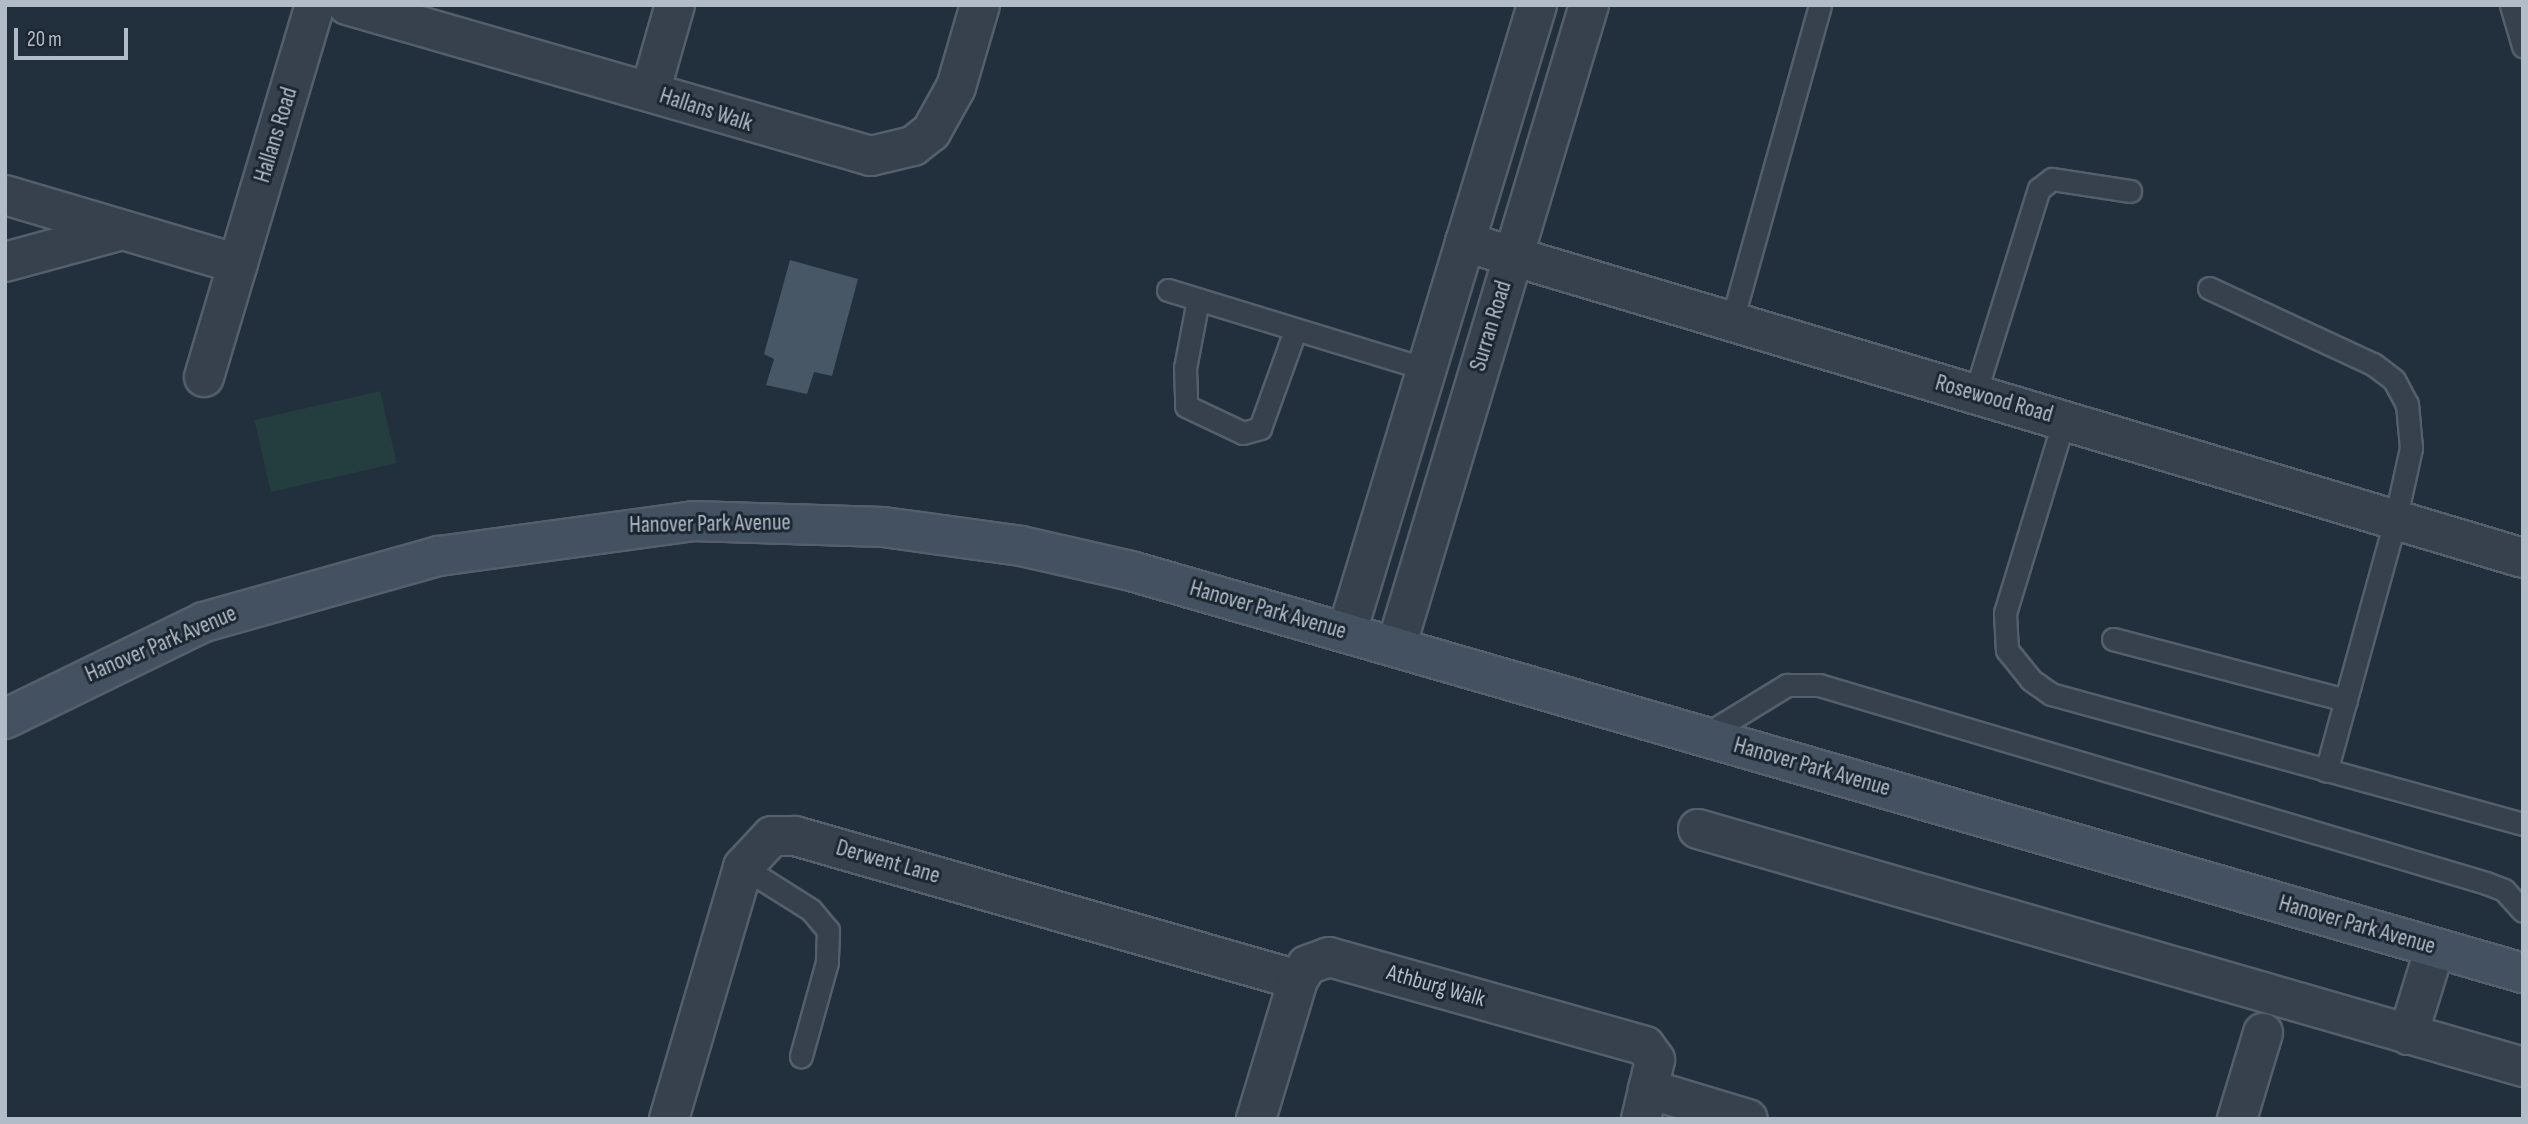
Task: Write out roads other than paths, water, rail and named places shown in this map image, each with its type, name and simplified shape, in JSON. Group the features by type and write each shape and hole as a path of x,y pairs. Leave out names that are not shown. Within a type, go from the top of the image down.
{"street":[{"name":"Hallans Road","path":"204,377 315,5"},
{"name":"Hallans Walk","path":"348,5 650,92 844,153 892,152 913,146 944,113 980,5"},
{"path":"650,92 675,5"},
{"path":"1347,632 1537,5"},
{"name":"Surran Road","path":"1396,647 1513,252 1590,5"},
{"path":"5,195 238,264"},
{"path":"5,262 122,230"},
{"name":"Rosewood Road","path":"1465,242 1513,252 1731,324 2064,420 2523,558"},
{"name":"Hanover Park Avenue","path":"5,719 145,646 328,583 527,539 693,521 840,524 1021,546 1347,632 2523,973"},
{"path":"1698,829 2523,1067"},
{"name":"Derwent Lane","path":"669,1119 743,867 762,841 785,834 1298,980"},
{"path":"2408,1035 2435,947"},
{"name":"Athburg Walk","path":"1298,980 1307,965 1329,957 1633,1042 1654,1054 1644,1104"},
{"path":"1256,1119 1298,980"},
{"path":"2237,1119 2263,1033"},
{"path":"1644,1104 1748,1119"}],"lane":[{"path":"1731,324 1820,5"},
{"path":"2511,5 2523,46"},
{"path":"1975,394 2039,189 2052,179 2130,191"},
{"path":"2209,288 2373,364 2394,380 2413,429 2395,521 2326,771"},
{"path":"1168,290 1426,369"},
{"path":"1198,300 1185,368 1186,406 1243,433 1259,428 1295,331"},
{"path":"2064,420 2007,601 2004,634 2012,663 2051,694 2523,824"},
{"path":"2113,639 2346,700"},
{"path":"1702,737 1787,685 1819,685 2486,883 2504,890 2523,911"},
{"path":"743,867 811,910 828,930 827,962 801,1056"}]}
